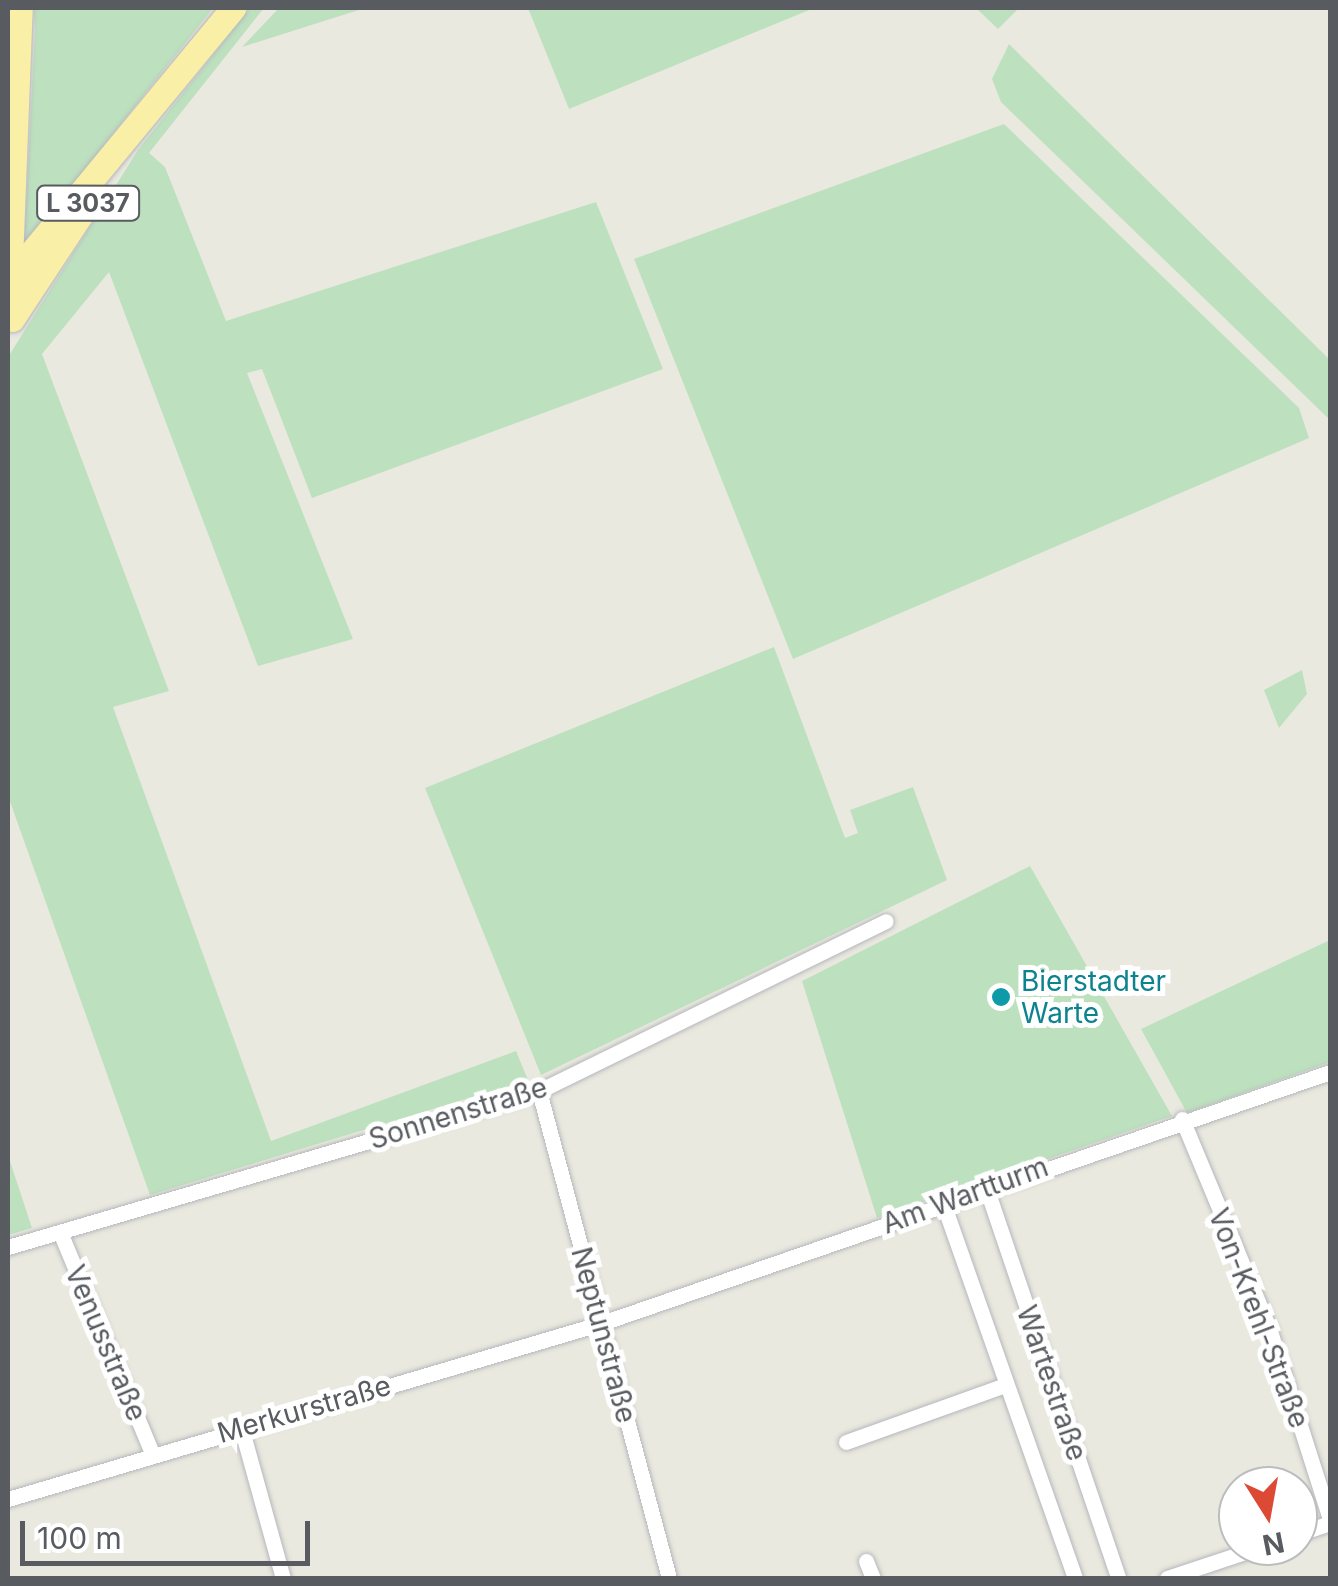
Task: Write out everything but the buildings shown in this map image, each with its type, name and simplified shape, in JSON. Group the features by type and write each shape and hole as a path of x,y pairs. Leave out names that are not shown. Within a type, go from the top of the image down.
{"main road":[{"path":"8,314 20,8"},
{"name":"L 3037","path":"10,277 233,8"},
{"name":"L 3037","path":"8,326 169,81"},
{"path":"8,158 17,114"}],"street":[{"name":"Sonnenstraße","path":"8,1247 539,1091 886,921"},
{"name":"Am Wartturm","path":"602,1324 1182,1119 1330,1072"},
{"name":"Neptunstraße","path":"539,1091 669,1578"},
{"name":"Von-Krehl-Straße","path":"1182,1119 1269,1328 1330,1521"},
{"name":"Wartestraße","path":"986,1187 1118,1578"},
{"name":"Wartestraße","path":"943,1204 1075,1578"},
{"name":"Venusstraße","path":"60,1232 152,1453"},
{"name":"Merkurstraße","path":"8,1499 152,1453 602,1324"},
{"name":"Wartestraße","path":"846,1442 1005,1386"},
{"path":"241,1427 282,1578"},
{"path":"866,1561 873,1578"},
{"path":"1167,1578 1218,1561"}],"green space":[{"path":"34,8 213,8 24,246 35,30"},
{"path":"250,8 264,8 149,153 165,167 226,321 596,202 663,369 312,498 262,369 247,373 353,639 258,666 109,272 42,354 169,691 113,707 271,1141 516,1051 528,1080 150,1195 8,796 8,357 138,150"},
{"path":"279,8 365,8 242,47"},
{"path":"528,8 814,8 569,109"},
{"path":"976,8 1019,8 998,29"},
{"path":"1009,44 1330,360 1330,420 1001,102 992,79"},
{"path":"1004,124 1299,408 1309,438 793,659 634,259"},
{"path":"774,647 845,838 858,833 850,810 913,787 947,880 541,1075 425,788"},
{"path":"1302,670 1307,694 1279,728 1264,690"},
{"path":"1030,866 1172,1116 877,1218 802,981"},
{"path":"1330,940 1330,1062 1187,1113 1141,1029"},
{"path":"8,1155 32,1228 8,1235"}],"place":[{"name":"Bierstadter Warte","path":"1001,997"}]}
